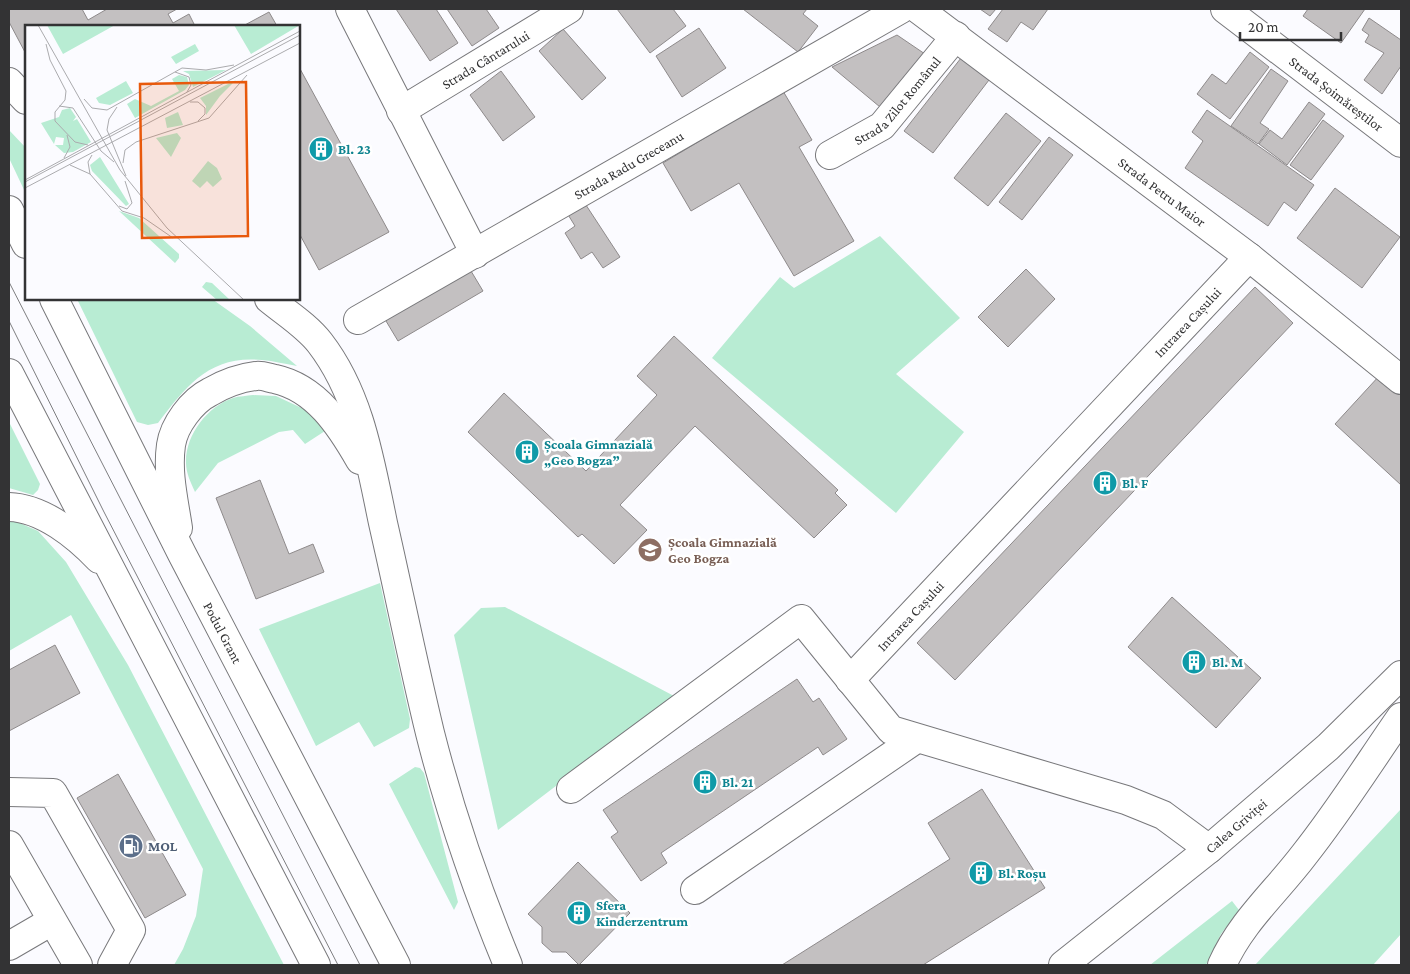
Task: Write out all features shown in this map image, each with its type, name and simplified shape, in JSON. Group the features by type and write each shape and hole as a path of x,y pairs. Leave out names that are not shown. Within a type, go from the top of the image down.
{"main road":[{"path":"350,9 475,254"},
{"name":"Strada Cântarului","path":"402,111 569,9"},
{"name":"Strada Radu Greceanu","path":"358,320 901,9"},
{"name":"Strada Petru Maior","path":"918,9 1249,257 1401,380"},
{"name":"Strada Șoimăreștilor","path":"1225,9 1401,142"},
{"name":"Strada Zilot Românul","path":"830,155 882,126 956,36"},
{"path":"9,82 25,99"},
{"path":"9,210 25,242"},
{"name":"Intrarea Cașului","path":"850,680 1249,257"},
{"name":"Podul Grant","path":"55,300 182,554 396,965"},
{"path":"270,300 320,342 333,362 356,411 430,733 469,863 508,965"},
{"path":"9,373 316,965"},
{"path":"182,554 170,479 171,444 181,419 200,397 228,382 258,376 285,382 312,396 342,429 375,487"},
{"path":"9,507 16,507 49,519 80,539 114,574"},
{"path":"571,790 800,618 891,730 1126,800 1163,816 1209,849"},
{"name":"Calea Griviței","path":"1063,965 1209,849 1328,747 1401,675"},
{"path":"1222,965 1236,938 1251,916 1304,856 1401,717"},
{"path":"695,890 916,738"},
{"path":"9,792 53,793 130,930 112,965"},
{"path":"9,846 78,965"},
{"path":"9,946 52,921"}],"green space":[{"path":"9,130 25,147 25,192 9,158"},
{"path":"880,236 960,318 896,374 964,432 896,513 712,358 780,277 794,288"},
{"path":"77,300 213,300 250,326 297,366 262,360 228,362 201,375 179,396 158,423 148,425 137,422"},
{"path":"253,395 276,396 308,411 325,431 305,444 293,430 279,432 218,463 195,492 186,463 189,442 194,432 207,415 224,402 235,397"},
{"path":"9,422 40,484 38,490 33,495 9,488"},
{"path":"9,520 38,531 66,562 128,665 284,965 174,965 183,949 196,916 203,869 71,615 9,651"},
{"path":"380,583 410,719 409,728 374,747 359,722 316,746 259,629"},
{"path":"505,607 674,696 498,830 454,635 481,608"},
{"path":"415,767 420,768 424,773 458,902 454,910 389,784"},
{"path":"1401,809 1401,934 1373,965 1255,965"},
{"path":"1232,901 1239,910 1221,934 1206,965 1150,965"}],"building":[{"path":"9,9 82,9 88,20 107,9 177,9 168,14 173,23 189,14 194,25 25,25 25,52 9,22"},
{"path":"396,9 436,9 458,43 430,61"},
{"path":"447,9 486,9 499,28 472,46"},
{"path":"617,9 673,9 686,26 650,53"},
{"path":"743,9 807,9 803,14 818,26 798,52"},
{"path":"980,9 996,9 990,16"},
{"path":"1003,9 1048,9 1033,30 1021,22 1007,42 988,29"},
{"path":"1308,9 1365,9 1341,43 1303,16"},
{"path":"269,12 276,25 245,25"},
{"path":"1369,18 1401,40 1401,66 1382,94 1364,80 1384,53 1365,42 1369,35 1362,30"},
{"path":"699,28 726,68 682,97 656,56"},
{"path":"563,29 606,78 582,100 539,51"},
{"path":"897,35 925,54 880,107 832,67"},
{"path":"1250,52 1269,67 1230,119 1197,94 1212,74 1226,84"},
{"path":"961,58 989,80 933,153 904,131"},
{"name":"Bl. 23","path":"300,69 389,232 319,270 300,235"},
{"path":"1271,69 1288,81 1260,123 1269,129 1258,144 1231,126"},
{"path":"501,71 535,117 503,141 470,95"},
{"path":"783,91 812,140 799,147 854,241 794,276 739,183 691,211 663,163"},
{"path":"1309,102 1325,114 1287,165 1259,144 1270,130 1282,139"},
{"path":"1207,110 1314,185 1296,211 1284,202 1268,226 1185,168 1203,141 1192,132"},
{"path":"1006,113 1041,141 988,206 954,178"},
{"path":"1323,120 1344,136 1311,180 1290,165"},
{"path":"1049,137 1073,155 1022,220 999,202"},
{"path":"1335,188 1400,237 1362,288 1297,238"},
{"path":"584,202 620,257 603,268 592,252 581,259 565,233 575,226 567,213"},
{"path":"468,266 483,291 398,341 383,316"},
{"path":"1026,269 1055,299 1008,347 978,317"},
{"name":"Bl. F","path":"1255,287 1293,323 955,680 917,643"},
{"name":"Școala Gimnazială „Geo Bogza”","path":"674,336 838,490 835,493 847,505 814,538 695,426 620,505 647,530 614,564 582,534 578,537 468,432 504,393 586,471 657,395 637,376"},
{"path":"1380,375 1401,394 1401,485 1335,424"},
{"path":"260,480 289,554 313,544 324,572 256,599 216,498"},
{"name":"Bl. M","path":"1172,597 1261,678 1216,728 1128,647"},
{"path":"55,645 80,693 9,731 9,670"},
{"name":"Bl. 21","path":"797,679 813,702 819,698 847,739 823,755 818,747 661,853 667,863 641,881 611,837 618,832 603,810"},
{"name":"MOL","path":"118,774 186,895 145,918 77,798"},
{"name":"Bl. Roșu","path":"982,789 1045,888 923,965 782,965 950,859 928,823"},
{"name":"Sfera Kinderzentrum","path":"578,862 630,913 579,965 566,952 552,952 542,943 542,927 528,914"}],"tram line":[{"path":"9,282 360,965"},
{"path":"9,321 104,512 338,965"}],"place":[{"name":"Bl. 23","path":"321,149"},
{"name":"Școala Gimnazială „Geo Bogza”","path":"527,452"},
{"name":"Bl. F","path":"1105,483"},
{"name":"Școala Gimnazială Geo Bogza","path":"650,550"},
{"name":"Bl. M","path":"1194,662"},
{"name":"Bl. 21","path":"705,782"},
{"name":"MOL","path":"131,846"},
{"name":"Bl. Roșu","path":"981,873"},
{"name":"Sfera Kinderzentrum","path":"579,913"}]}
